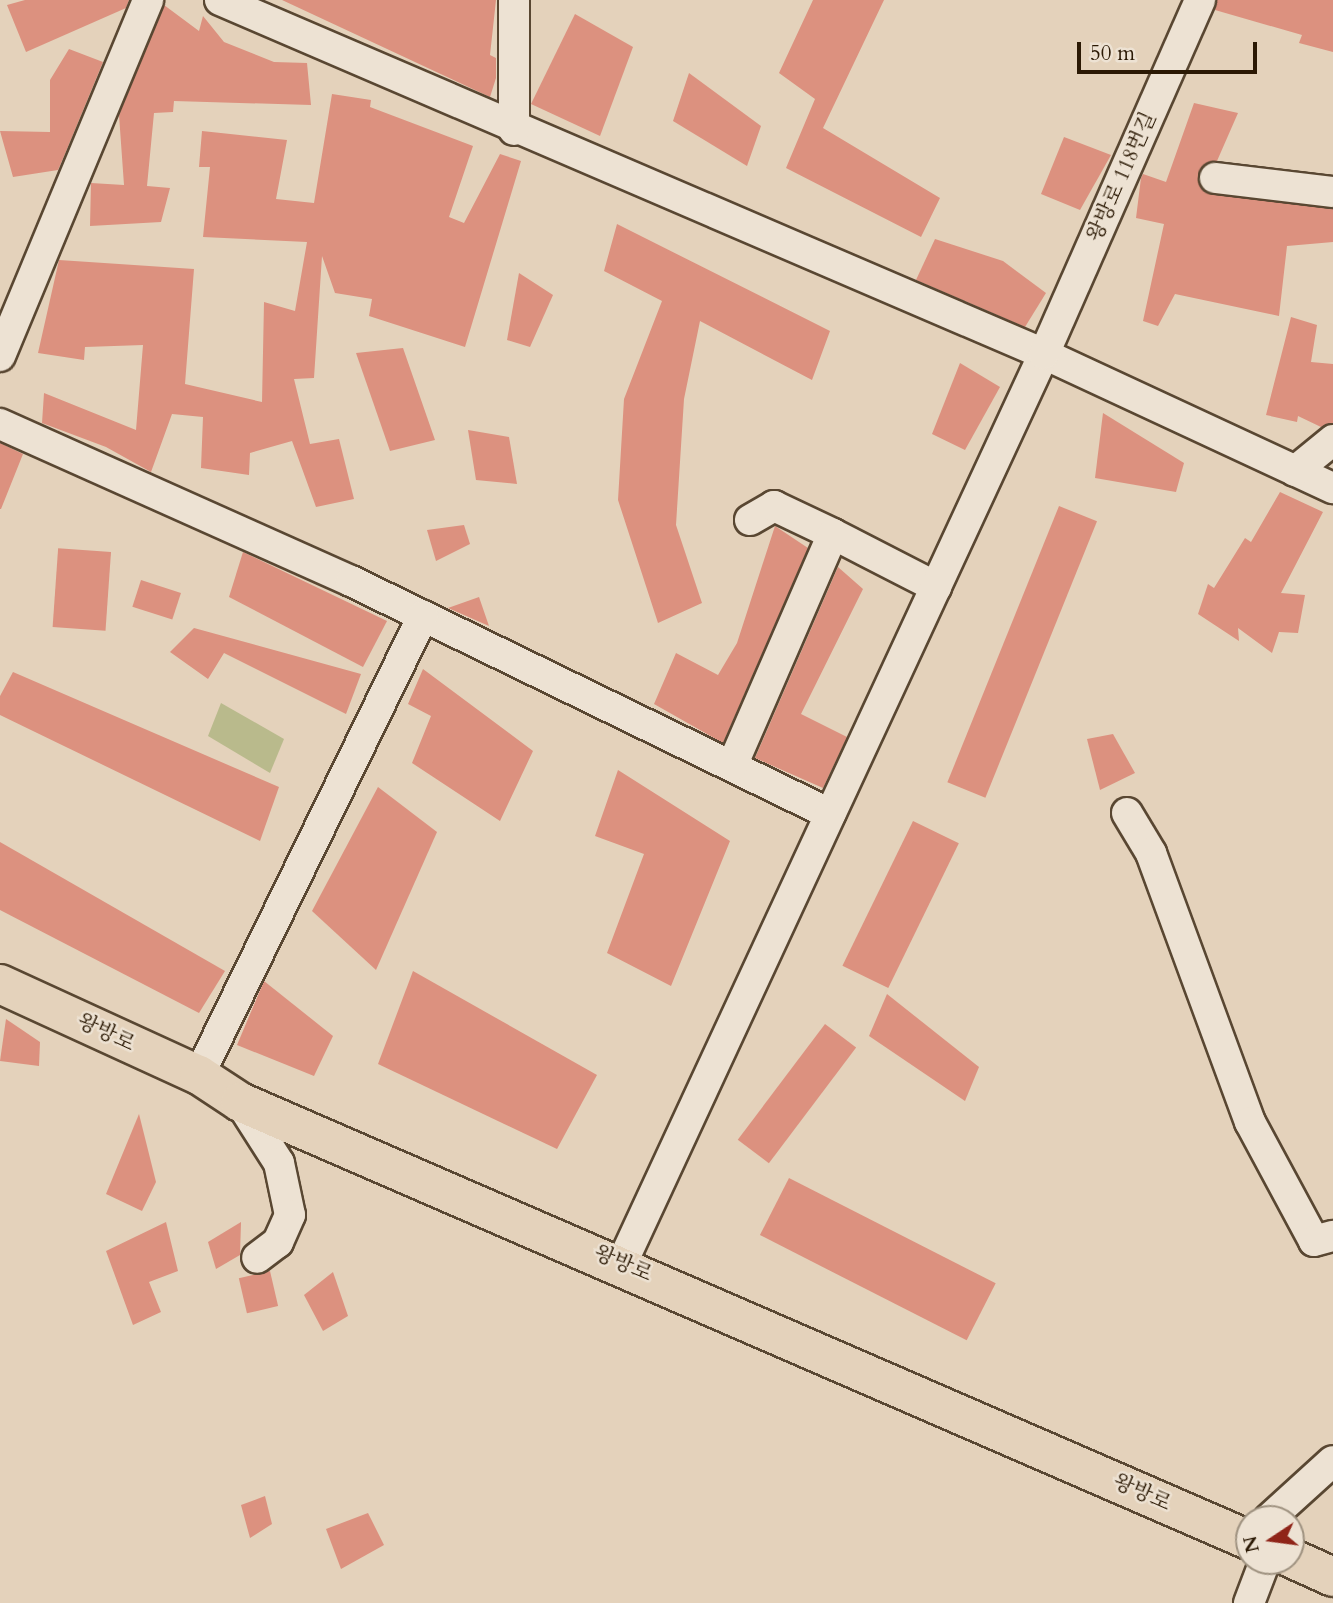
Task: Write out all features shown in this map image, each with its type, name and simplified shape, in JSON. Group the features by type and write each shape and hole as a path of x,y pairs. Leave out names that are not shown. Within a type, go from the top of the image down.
{"main road":[{"name":"왕방로","path":"0,984 199,1075 240,1102 622,1263 1235,1530"},
{"path":"1305,1564 1333,1577"}],"street":[{"path":"0,356 148,0"},
{"path":"220,0 514,130 1044,354 1333,488"},
{"path":"514,0 514,130"},
{"name":"왕방로 118번길","path":"622,1263 1044,354 1200,0"},
{"path":"1214,178 1333,192"},
{"path":"0,424 423,616 831,814"},
{"path":"1295,471 1333,440"},
{"path":"750,520 774,506 936,587"},
{"path":"732,766 833,534"},
{"path":"199,1075 423,616"},
{"path":"1127,813 1150,853 1251,1122 1314,1241 1333,1236"},
{"path":"240,1102 279,1163 290,1215 278,1241 257,1258"},
{"path":"1289,1505 1333,1461"},
{"path":"1249,1603 1252,1575"}],"green space":[{"path":"221,703 284,739 270,773 208,736"}],"building":[{"path":"25,0 129,0 126,8 26,52 7,5"},
{"path":"282,0 496,0 490,55 496,58 496,78 490,97"},
{"path":"813,0 884,0 823,128 940,198 921,237 786,168 815,99 779,73"},
{"path":"1217,0 1333,0 1333,52 1299,43 1302,35 1215,10"},
{"path":"164,5 199,31 203,16 224,42 274,62 307,63 311,105 174,101 173,112 154,113 147,186 170,188 161,222 90,226 91,183 124,185 119,115"},
{"path":"575,14 633,47 600,136 531,104"},
{"path":"69,49 103,62 58,170 13,177 0,131 50,132 50,80"},
{"path":"689,73 761,126 747,166 673,121"},
{"path":"332,94 371,100 370,107 473,146 449,217 464,223 500,154 521,161 465,347 369,316 372,299 335,293 322,256 314,378 294,379 310,444 339,439 354,499 316,507 292,441 250,453 249,475 201,468 203,417 172,414 151,472 106,447 42,423 44,393 136,430 143,345 85,347 84,360 38,353 59,260 194,269 185,384 262,402 264,302 295,311 307,242 203,237 210,167 199,167 202,131 287,140 276,199 314,203"},
{"path":"1194,103 1238,113 1217,161 1201,168 1204,192 1333,209 1333,242 1287,246 1279,316 1175,294 1158,326 1143,321 1164,224 1136,218 1141,178 1143,174 1166,182"},
{"path":"1064,137 1111,155 1080,210 1041,194"},
{"path":"617,224 830,331 812,380 700,321 684,399 676,525 702,603 658,623 618,500 624,399 662,301 604,271"},
{"path":"935,239 1003,261 1046,293 1025,327 916,280"},
{"path":"519,273 553,295 530,347 507,340"},
{"path":"1291,317 1317,325 1311,362 1333,364 1333,423 1321,427 1298,416 1297,422 1266,415"},
{"path":"403,348 435,440 390,451 356,353"},
{"path":"960,363 1000,387 965,450 932,434"},
{"path":"1103,413 1184,463 1176,492 1095,478"},
{"path":"468,430 509,437 517,484 476,480"},
{"path":"0,443 23,454 1,509 0,509"},
{"path":"1280,492 1323,512 1281,593 1305,595 1298,633 1279,632 1272,653 1238,628 1239,641 1198,614 1208,584 1214,588 1245,538 1251,542"},
{"path":"1059,506 1097,521 985,798 947,782"},
{"path":"464,525 470,544 436,561 427,530"},
{"path":"775,526 808,548 723,743 654,704 676,653 718,675 737,643"},
{"path":"58,548 111,552 105,631 53,627"},
{"path":"243,552 387,621 363,667 229,597"},
{"path":"838,567 863,589 801,714 847,737 823,788 755,758"},
{"path":"141,580 181,593 172,620 132,607"},
{"path":"479,597 489,626 448,608"},
{"path":"194,628 361,674 346,714 224,653 208,679 170,652"},
{"path":"423,669 533,751 500,821 412,763 431,716 408,704"},
{"path":"13,672 279,787 260,841 0,715 0,696"},
{"path":"1113,734 1135,773 1100,790 1087,739"},
{"path":"618,770 730,841 671,986 607,953 644,854 595,836"},
{"path":"378,787 437,832 376,970 312,911"},
{"path":"913,821 959,843 888,988 842,966"},
{"path":"0,842 225,971 199,1013 0,910"},
{"path":"413,971 597,1075 557,1149 378,1064"},
{"path":"264,981 333,1036 314,1076 237,1045"},
{"path":"887,994 979,1067 965,1101 869,1036"},
{"path":"6,1019 40,1042 39,1066 0,1061"},
{"path":"825,1024 856,1047 769,1163 738,1140"},
{"path":"139,1114 156,1182 142,1211 106,1194"},
{"path":"789,1178 996,1283 967,1340 760,1235"},
{"path":"166,1222 178,1271 149,1282 161,1312 133,1325 106,1251"},
{"path":"241,1222 240,1255 216,1269 208,1242"},
{"path":"270,1271 278,1306 247,1313 239,1278"},
{"path":"333,1272 348,1316 323,1331 304,1295"},
{"path":"265,1496 272,1524 250,1538 241,1505"},
{"path":"368,1513 384,1545 341,1569 326,1529"}]}
